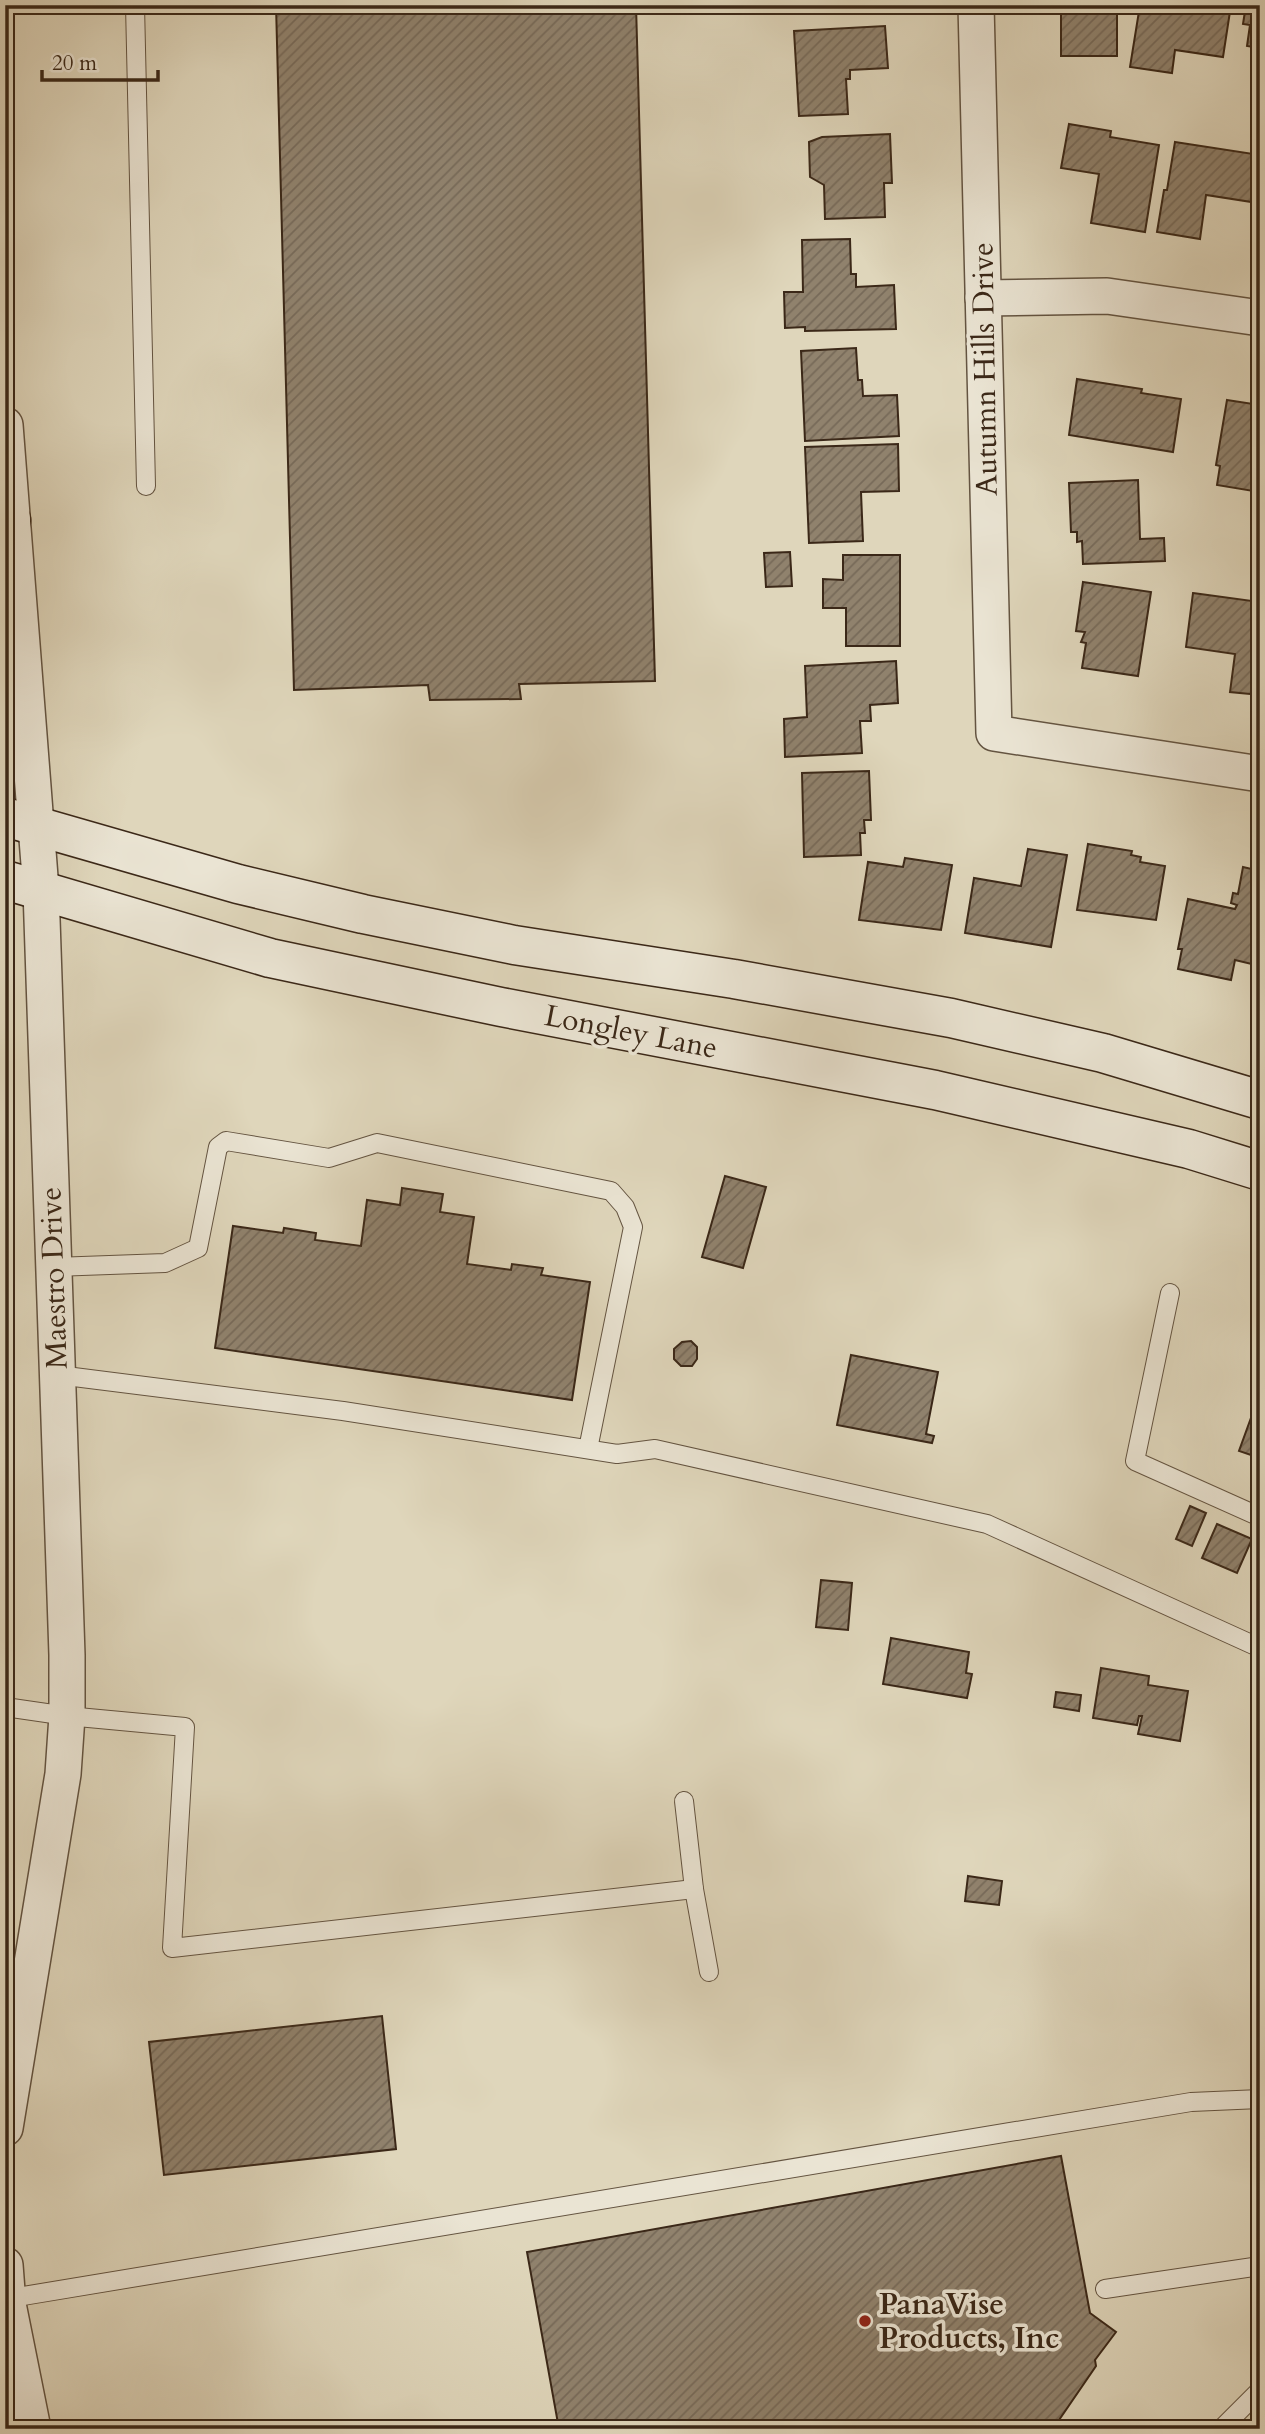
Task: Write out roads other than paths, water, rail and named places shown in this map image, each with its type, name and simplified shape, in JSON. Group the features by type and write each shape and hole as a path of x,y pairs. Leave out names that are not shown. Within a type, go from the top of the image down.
{"main road":[{"path":"21,823 238,884 363,914 514,945 734,979 951,1018 1102,1053 1257,1099"},
{"name":"Longley Lane","path":"5,880 270,958 501,1007 935,1090 1189,1149 1260,1171"}],"street":[{"name":"Autumn Hills Drive","path":"976,5 995,733 1260,774"},
{"path":"983,298 1107,296 1260,318"},
{"name":"Maestro Drive","path":"5,425 21,823 41,890 68,1716 63,1774 5,2128"},
{"path":"6,2288 33,2429"}],"lane":[{"path":"135,5 146,486"},
{"path":"54,1268 164,1263 198,1248 218,1147 226,1141 329,1158 377,1143 611,1191 625,1207 633,1227 588,1449"},
{"path":"1170,1293 1135,1461 1260,1517"},
{"path":"58,1375 344,1411 617,1454 654,1449 987,1524 1260,1648"},
{"path":"5,1707 185,1727 172,1948 694,1889"},
{"path":"684,1801 694,1889 709,1972"},
{"path":"6,2288 1191,2102 1260,2099"},
{"path":"1105,2289 1260,2266"},
{"path":"1228,2426 1260,2390"}],"place":[{"name":"PanaVise Products, Inc","path":"865,2321"}]}
